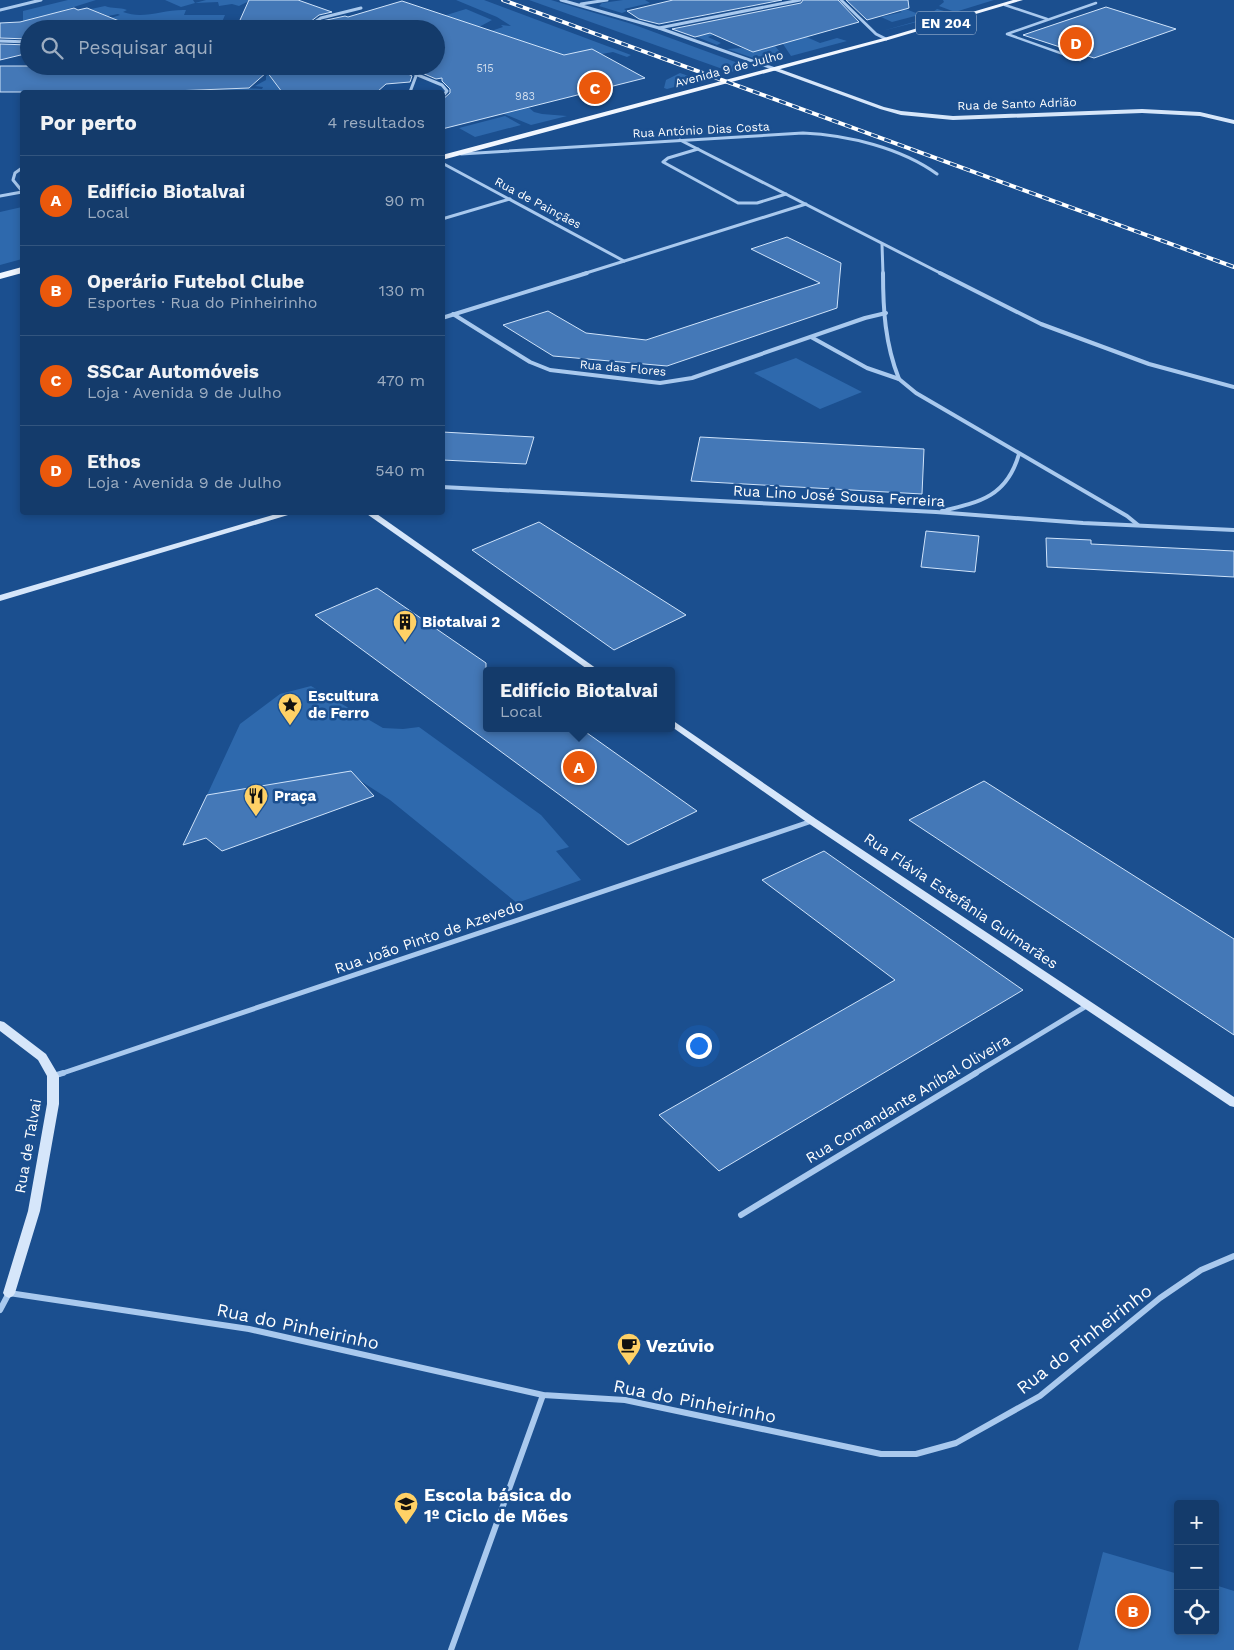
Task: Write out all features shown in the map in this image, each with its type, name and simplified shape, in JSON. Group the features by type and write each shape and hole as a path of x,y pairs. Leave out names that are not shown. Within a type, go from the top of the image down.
{"main road":[{"name":"Avenida 9 de Julho","path":"445,157 774,70 1020,0"},
{"path":"0,276 20,271"}],"street":[{"path":"0,10 41,0"},
{"path":"561,0 659,28 774,70"},
{"path":"578,5 607,0"},
{"path":"659,28 800,0"},
{"path":"841,0 876,34 886,39"},
{"path":"319,20 361,8"},
{"path":"0,41 20,42"},
{"name":"Rua de Santo Adrião","path":"774,70 882,108 925,116 953,118 1142,112 1200,114 1234,122"},
{"path":"411,90 416,76 446,88 445,95"},
{"name":"Rua António Dias Costa","path":"458,154 680,140 820,134 855,141 900,156 925,166 936,174"},
{"path":"680,140 1041,324 1150,364 1234,387"},
{"path":"699,149 668,158 663,162 738,202 758,202 786,194"},
{"name":"Rua de Painçães","path":"445,164 624,261"},
{"path":"20,170 15,174 13,180 20,189"},
{"path":"0,196 20,191"},
{"path":"445,218 510,199"},
{"path":"445,317 806,204"},
{"path":"882,244 889,346 899,378 916,394 1128,516 1139,525"},
{"name":"Rua das Flores","path":"453,314 530,362 550,370 645,383 684,380 865,318 886,314"},
{"path":"811,337 867,368 899,378"},
{"path":"936,512 969,505 988,498 1012,477 1019,454"},
{"name":"Rua Lino José Sousa Ferreira","path":"445,486 1234,530"},
{"path":"0,598 284,515"},
{"path":"372,515 590,667"},
{"name":"Rua Flávia Estefânia Guimarães","path":"675,725 812,821 1089,1004 1234,1104"},
{"name":"Rua João Pinto de Azevedo","path":"53,1076 812,821"},
{"name":"Rua Comandante Aníbal Oliveira","path":"740,1215 1089,1004"},
{"path":"0,1025 42,1057 53,1076"},
{"name":"Rua de Talvai","path":"9,1293 34,1211 53,1104 53,1076"},
{"name":"Rua do Pinheirinho","path":"9,1293 249,1329 543,1395 625,1400 881,1454 916,1454 956,1443 1040,1396 1160,1298 1201,1270 1234,1256"},
{"path":"0,1310 9,1293"},
{"path":"451,1650 543,1395"}],"lane":[{"path":"1080,60 1007,34 1096,3"},
{"path":"1005,5 1047,19"}],"shaded area":[{"path":"68,0 96,0 42,17 39,20 23,20 23,11"},
{"path":"165,0 193,0 195,3 181,7"},
{"path":"206,0 251,0 239,6 232,4 219,6 218,2 195,3"},
{"path":"456,0 484,0 631,55 627,57 613,52 579,58 483,50 491,31 503,27 501,25 511,26 497,17"},
{"path":"529,0 551,0 632,24 749,67 731,72"},
{"path":"623,0 645,0 650,3 624,9 627,11 622,13 599,6 602,3"},
{"path":"943,0 994,0 955,12 939,6 944,2"},
{"path":"810,1 823,10 785,22 810,33 802,35 820,43 837,38 847,41 791,56 783,44 791,41 781,37 786,35 753,21 709,32 713,35 708,37 721,43 717,45 679,30 681,28"},
{"path":"105,6 124,9 127,10 123,12 138,15 186,10 184,15 225,15 223,20 116,20 111,18 120,15 108,16 91,9"},
{"path":"902,7 925,15 929,15 937,9 951,13 882,31 921,20 915,16 892,22 881,17 902,12 896,9"},
{"path":"466,9 492,20 479,27 445,29 445,20 439,20 440,17"},
{"path":"775,46 785,58 765,62 727,49 742,48 753,52"},
{"path":"680,73 700,80 667,89 664,88 666,80"},
{"path":"275,75 318,84 329,79 327,84 331,90 318,90 314,85 303,90 197,90 216,89 227,76 252,76 241,88 262,89 263,87 255,86 266,80 266,76"},
{"path":"156,78 184,78 178,90 140,90"},
{"path":"470,100 527,106 534,112 542,114 567,116 531,125"},
{"path":"505,116 521,125 475,137 459,128"},
{"path":"20,207 20,260 0,265 0,212"},
{"path":"796,358 862,392 820,409 754,373"},
{"path":"311,686 383,728 403,729 419,727 541,815 569,847 556,851 581,880 517,903 390,800 347,772 207,795 240,724 280,694"},
{"path":"1103,1552 1174,1573 1174,1635 1219,1635 1219,1586 1234,1591 1234,1650 1078,1650"}],"building":[{"path":"249,0 298,0 332,12 319,15 313,20 240,20"},
{"path":"673,0 782,0 659,24 639,19 627,11"},
{"path":"803,0 838,0 859,22 753,52 710,33 695,37 672,29 801,3"},
{"path":"846,0 908,0 909,8 867,20"},
{"path":"402,1 564,55 592,49 645,78 445,128 445,97 450,93 450,89 442,81 442,78 436,79 427,75 445,75 445,20 327,20 348,17"},
{"path":"1106,7 1176,29 1094,58 1023,35"},
{"path":"74,8 78,10 87,8 117,20 28,20"},
{"path":"20,22 20,39 0,38 0,23"},
{"path":"0,44 20,45 20,55 0,60"},
{"path":"0,66 20,66 20,75 264,75 249,88 198,90 20,90 20,92 0,92"},
{"path":"269,75 412,76 410,82 386,84 379,90 280,90"},
{"path":"787,237 841,263 837,308 667,366 553,356 503,325 548,311 586,333 646,340 820,283 751,249"},
{"path":"445,432 534,437 526,464 445,460"},
{"path":"700,437 924,449 922,494 691,481"},
{"path":"539,522 686,615 614,650 472,550"},
{"path":"926,531 979,536 975,572 921,567"},
{"path":"1046,538 1091,540 1091,544 1234,551 1234,577 1047,567"},
{"path":"377,588 486,663 486,667 483,667 483,732 586,732 697,811 628,845 315,615"},
{"name":"Praça","path":"351,771 374,796 222,851 206,838 183,845 207,795"},
{"path":"984,781 1234,939 1234,1035 909,820"},
{"path":"824,851 1023,990 719,1171 659,1115 895,980 762,880"}],"railway":[{"path":"503,0 1234,267"}],"place":[{"name":"Ethos","path":"1076,43"},
{"name":"SSCar Automóveis","path":"595,88"},
{"name":"Biotalvai 2","path":"405,643"},
{"name":"Escultura de Ferro","path":"290,726"},
{"name":"Edifício Biotalvai","path":"579,767"},
{"name":"Praça","path":"256,817"},
{"name":"Vezúvio","path":"629,1366"},
{"name":"Escola básica do 1º Ciclo de Mões","path":"406,1525"},
{"name":"Operário Futebol Clube","path":"1133,1611"}]}
